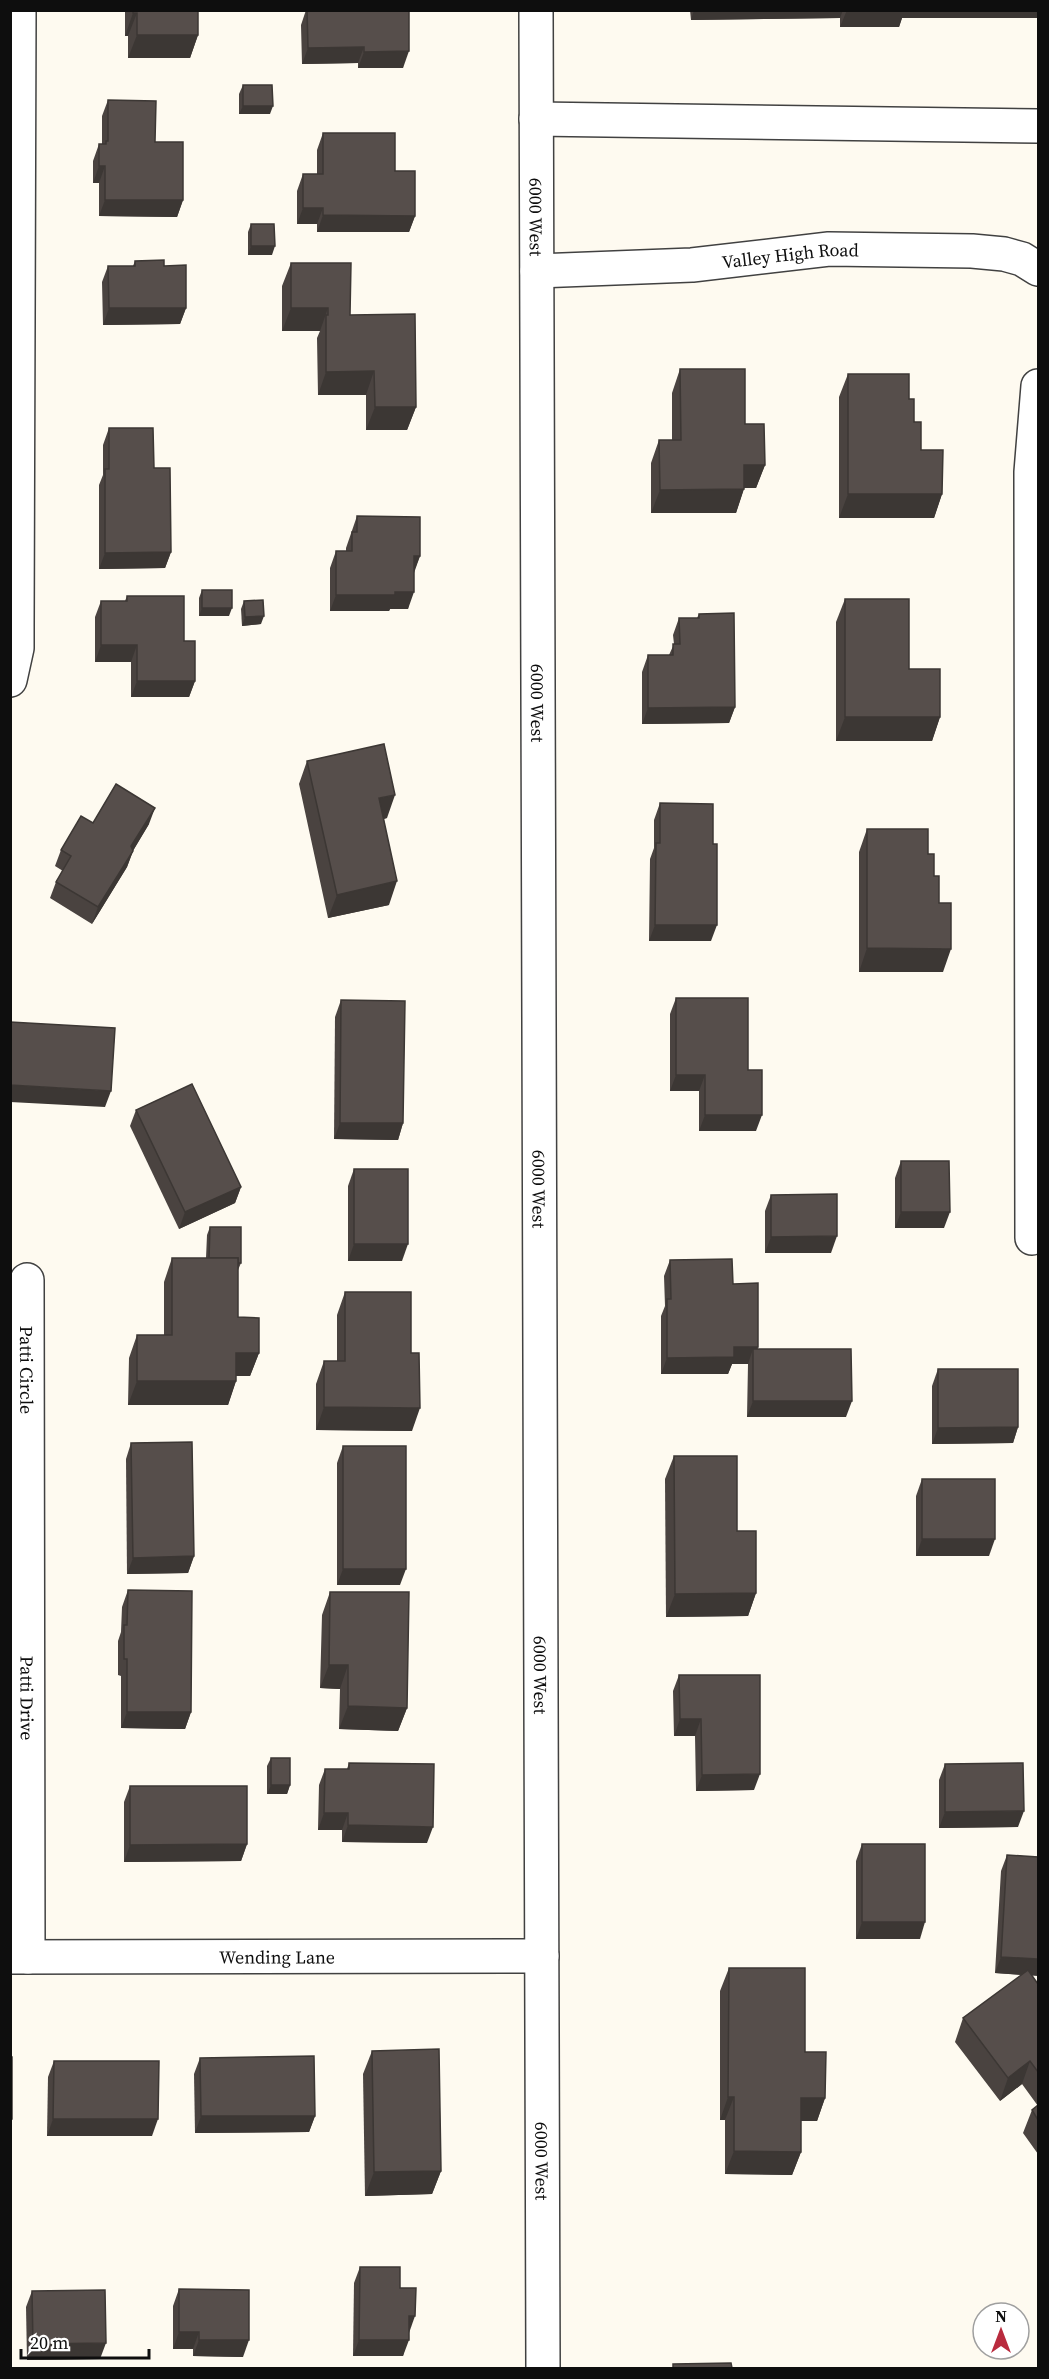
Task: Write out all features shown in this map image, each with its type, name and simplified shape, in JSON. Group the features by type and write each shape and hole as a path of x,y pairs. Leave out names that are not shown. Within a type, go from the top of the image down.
{"street":[{"path":"10,680 17,648 18,614 19,10"},
{"name":"6000 West","path":"536,10 543,2368"},
{"path":"536,118 1038,126"},
{"name":"Valley High Road","path":"537,271 692,265 829,249 972,251 1004,254 1022,259 1038,269"},
{"path":"1032,1238 1035,595 1032,451 1038,386"},
{"name":"Patti Circle","path":"19,1458 27,1280"},
{"name":"Patti Drive","path":"19,1458 19,1957"},
{"name":"Wending Lane","path":"19,1957 542,1956"}],"building":[{"path":"133,10 198,10 198,35 137,35 137,13 133,13"},
{"path":"307,10 409,10 409,51 364,52 364,47 308,48"},
{"path":"243,85 272,85 273,106 243,106"},
{"path":"108,100 156,101 155,142 183,142 183,200 105,200 105,166 99,166 99,144 106,144 108,141"},
{"path":"323,133 395,133 395,171 415,171 415,216 323,215 323,208 303,208 303,174 323,174"},
{"path":"251,224 274,224 275,246 251,246"},
{"path":"164,260 164,266 186,265 186,308 109,308 108,266 135,266 135,261"},
{"path":"291,263 351,263 350,315 415,314 416,407 375,407 374,371 326,372 328,308 291,308"},
{"path":"680,369 745,369 745,424 764,424 765,465 744,465 744,489 660,490 659,440 681,440"},
{"path":"848,374 909,374 909,399 914,399 914,422 921,422 921,450 943,450 942,494 848,494"},
{"path":"109,428 153,428 154,468 170,468 171,552 105,553 105,469 109,469"},
{"path":"357,516 420,517 420,556 414,556 414,592 395,592 395,595 336,595 336,551 352,551 352,532 357,532"},
{"path":"202,590 232,590 232,608 202,608"},
{"path":"127,596 184,596 184,641 195,641 195,681 137,681 137,645 101,645 101,601 127,601"},
{"path":"845,599 909,599 909,669 940,669 940,717 845,717"},
{"path":"263,600 264,616 245,617 244,601"},
{"path":"734,613 735,707 648,708 648,655 673,655 673,644 680,644 679,618 699,618 699,614"},
{"path":"384,744 395,795 379,798 397,881 337,895 307,761"},
{"path":"116,784 155,808 131,846 133,851 98,907 56,882 71,856 61,850 81,816 93,823"},
{"path":"660,803 713,804 713,844 717,844 717,925 655,925 656,843 660,843"},
{"path":"867,829 928,829 928,854 934,854 934,876 939,876 939,903 951,903 951,949 867,948"},
{"path":"676,998 748,998 748,1070 762,1070 762,1115 705,1115 705,1075 676,1075"},
{"path":"341,1000 405,1001 403,1123 340,1123"},
{"path":"10,1022 115,1028 111,1091 10,1085"},
{"path":"192,1084 241,1187 185,1212 136,1110"},
{"path":"901,1161 949,1161 950,1212 901,1212"},
{"path":"354,1169 408,1169 408,1244 354,1244"},
{"path":"837,1194 837,1236 771,1237 771,1195"},
{"path":"210,1227 241,1227 241,1263 238,1263 238,1258 209,1258"},
{"path":"172,1258 238,1258 238,1317 259,1318 259,1353 236,1353 236,1381 137,1381 137,1335 172,1335"},
{"path":"732,1259 733,1284 758,1283 758,1347 734,1347 734,1357 667,1358 667,1299 671,1299 670,1260"},
{"path":"345,1292 411,1292 411,1353 419,1353 420,1408 324,1407 324,1361 345,1361"},
{"path":"753,1349 851,1349 852,1401 753,1401"},
{"path":"938,1369 1018,1369 1018,1427 938,1428"},
{"path":"192,1442 194,1556 133,1558 131,1443"},
{"path":"343,1446 406,1446 406,1569 343,1569"},
{"path":"674,1456 737,1456 737,1531 756,1531 756,1593 675,1594"},
{"path":"922,1479 995,1479 995,1539 922,1539"},
{"path":"128,1590 192,1591 191,1712 127,1712 127,1659 124,1659 124,1625 127,1625"},
{"path":"330,1592 409,1592 407,1708 348,1706 348,1665 329,1665"},
{"path":"679,1675 760,1675 760,1774 702,1775 701,1719 680,1719"},
{"path":"271,1758 290,1758 290,1785 271,1785"},
{"path":"349,1763 434,1764 433,1827 348,1825 348,1813 324,1813 325,1769 349,1769"},
{"path":"1023,1763 1024,1811 945,1812 945,1764"},
{"path":"130,1786 247,1786 247,1844 130,1845"},
{"path":"862,1844 925,1844 925,1922 862,1922"},
{"path":"1007,1855 1038,1857 1038,1959 1001,1957"},
{"path":"729,1968 805,1968 805,2052 826,2052 825,2098 801,2098 801,2152 734,2151 734,2097 728,2097"},
{"path":"1028,1970 1038,1984 1038,2072 1030,2061 1008,2078 963,2018"},
{"path":"439,2049 441,2171 374,2172 372,2051"},
{"path":"314,2056 315,2116 201,2116 200,2058"},
{"path":"10,2057 12,2057 12,2119 10,2119"},
{"path":"54,2061 159,2061 158,2119 53,2119"},
{"path":"1038,2105 1038,2120 1032,2110"},
{"path":"360,2267 400,2267 400,2288 416,2288 415,2316 409,2316 409,2340 359,2340"},
{"path":"179,2289 249,2290 249,2340 199,2340 199,2332 179,2332"},
{"path":"105,2290 106,2343 33,2344 32,2291"},
{"path":"731,2363 732,2368 673,2368 673,2364"}]}
